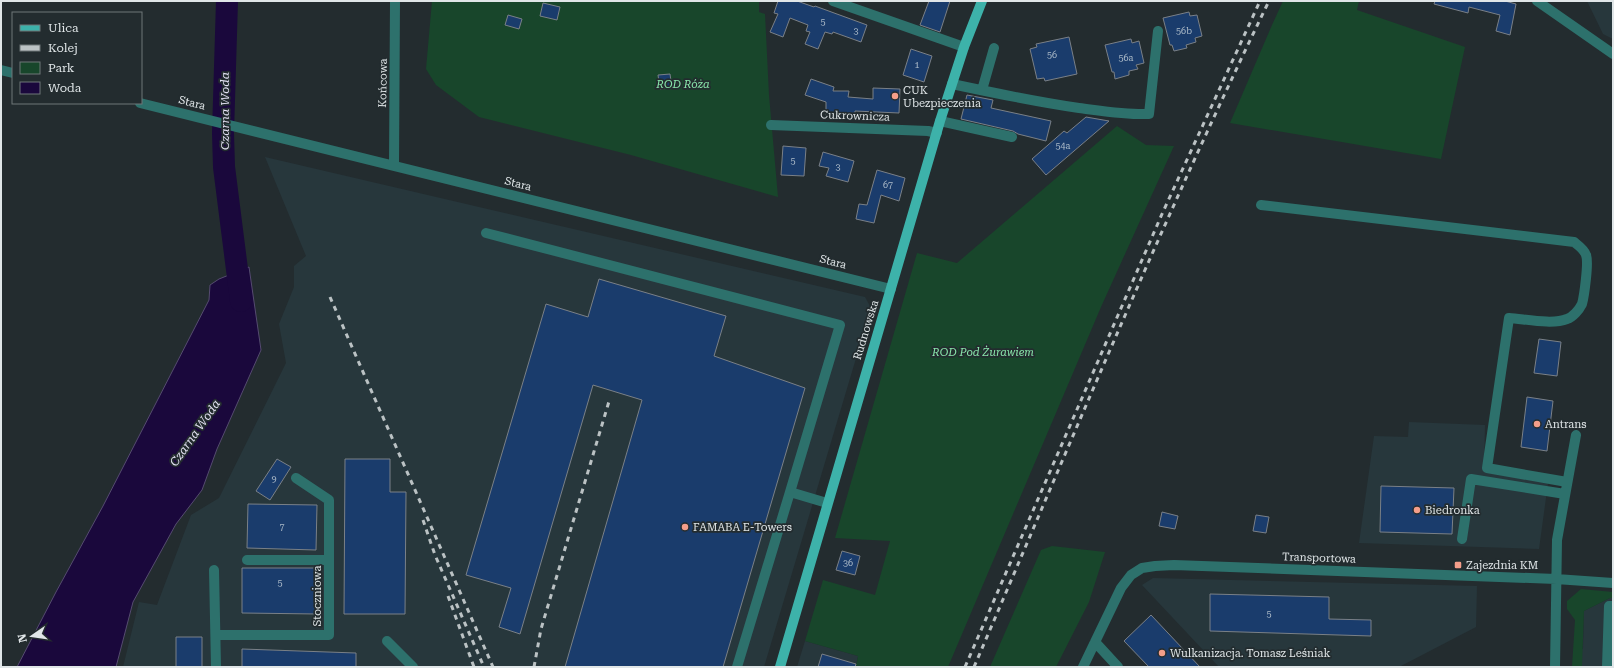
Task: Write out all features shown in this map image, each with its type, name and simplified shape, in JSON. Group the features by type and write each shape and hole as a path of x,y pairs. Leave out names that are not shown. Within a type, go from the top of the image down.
{"main road":[{"name":"Rudnowska","path":"780,667 940,121 964,47 982,1"}],"street":[{"name":"Końcowa","path":"394,166 396,1"},
{"path":"834,1 964,47"},
{"path":"1542,2 1613,54"},
{"path":"952,84 1022,98 1129,115 1150,114 1158,31"},
{"path":"982,90 994,48"},
{"path":"1,70 12,72"},
{"name":"Stara","path":"142,103 891,289"},
{"path":"940,121 1012,137"},
{"name":"Cukrownicza","path":"771,125 928,131 937,133"},
{"path":"1261,205 1574,242 1582,248 1588,262 1582,304 1576,314 1567,320 1556,321 1509,318 1486,468 1567,482"},
{"path":"486,233 840,325 737,667"},
{"path":"1555,667 1557,540 1576,435"},
{"name":"Stoczniowa","path":"216,635 329,636 329,500 296,478"},
{"path":"1462,539 1471,479 1565,494"},
{"path":"790,492 827,503"},
{"path":"247,560 329,560"},
{"name":"Transportowa","path":"1083,667 1121,588 1131,575 1142,568 1174,565 1556,579 1613,583"},
{"path":"214,570 216,667"},
{"path":"1607,667 1609,606 1613,606"},
{"path":"387,641 413,667"},
{"path":"1095,642 1118,667"}],"shaded area":[{"path":"1587,1 1613,1 1613,39 1603,34"},
{"path":"265,157 865,297 871,308 764,667 123,667 139,602 157,605 191,515 219,498 286,363 279,324 294,287 294,266 306,256"},
{"path":"1409,422 1485,425 1484,472 1548,483 1539,549 1359,543 1374,436 1408,437"},
{"path":"1153,578 1477,586 1476,627 1399,667 1219,667 1142,585"},
{"path":"1610,598 1613,598 1613,667 1572,667 1583,648 1584,611"},
{"path":"805,641 858,656 856,667 797,667"}],"green space":[{"name":"ROD Róża","path":"432,1 759,1 759,12 765,14 769,95 778,197 631,155 479,117 436,85 426,69"},
{"path":"1283,1 1359,1 1357,10 1465,47 1441,159 1230,123"},
{"name":"ROD Pod Żurawiem","path":"1117,126 1146,145 1174,146 1101,307 948,667 856,667 858,656 805,641 823,580 875,595 890,541 835,538 917,253 957,263"},
{"path":"1052,546 1105,552 1089,602 1056,667 990,667 1041,550"},
{"path":"1581,589 1613,592 1613,598 1610,598 1584,611 1582,667 1572,667 1575,620 1567,609 1567,601"}],"water":[{"path":"249,267 261,350 217,449 202,490 176,524 133,602 116,667 17,667 103,506 209,300 210,285 219,279"}],"building":[{"path":"778,1 797,1 867,25 861,42 833,32 832,34 825,32 818,49 805,44 810,32 806,31 808,25 790,18 783,37 770,32 778,14 774,13"},
{"path":"929,1 950,1 940,32 920,25"},
{"path":"1435,1 1505,1 1516,4 1510,35 1496,31 1500,15 1469,7 1468,13 1434,4"},
{"path":"543,3 560,7 557,20 540,16"},
{"path":"1189,12 1190,16 1197,15 1202,36 1195,38 1196,42 1186,45 1187,48 1174,51 1172,45 1170,45 1163,18"},
{"path":"508,15 522,19 519,29 505,25"},
{"path":"1069,37 1077,74 1045,81 1044,78 1037,79 1030,49 1037,47 1036,44"},
{"path":"1131,39 1132,43 1139,41 1144,63 1136,65 1138,69 1129,71 1129,75 1115,79 1105,45"},
{"path":"911,49 932,56 924,82 903,75"},
{"path":"670,74 672,88 660,89 658,75"},
{"path":"811,79 834,87 833,91 849,91 848,97 873,99 873,88 900,89 899,113 855,111 855,119 826,118 826,102 805,95"},
{"path":"967,95 993,100 991,108 1051,121 1046,141 1018,134 1013,131 961,119"},
{"path":"1086,117 1109,121 1046,175 1032,159 1064,131 1067,133"},
{"path":"783,146 806,148 804,176 781,175"},
{"path":"823,152 854,161 848,182 826,176 829,168 819,166"},
{"path":"877,170 905,178 899,201 881,195 874,223 856,219 859,204 867,205"},
{"name":"FAMABA E-Towers","path":"599,279 726,316 714,356 805,388 723,667 565,667 642,400 593,385 520,634 499,627 511,588 466,575 546,304 588,317"},
{"path":"1539,339 1561,342 1557,376 1534,373"},
{"name":"Antrans","path":"1527,397 1553,401 1547,451 1521,447"},
{"path":"277,459 291,467 270,500 256,491"},
{"path":"345,459 390,459 390,492 406,492 405,614 344,614"},
{"name":"Biedronka","path":"1381,486 1454,488 1452,534 1380,532"},
{"path":"248,504 317,505 316,550 247,548"},
{"path":"1162,512 1178,516 1175,529 1159,526"},
{"path":"1256,515 1269,517 1266,533 1253,531"},
{"path":"842,551 860,556 855,575 836,570"},
{"path":"242,568 318,568 317,614 242,613"},
{"path":"1210,594 1329,597 1329,619 1371,620 1371,636 1210,631"},
{"name":"Wulkanizacja. Tomasz Leśniak","path":"1151,615 1200,667 1149,667 1124,641"},
{"path":"176,637 202,637 202,667 176,667"},
{"path":"242,649 356,653 356,667 242,667"},
{"path":"822,654 856,664 855,667 818,667"}],"waterway":[{"name":"Czarna Woda","path":"227,1 223,133 224,167 241,301"}],"railway":[{"path":"965,667 1162,214 1260,1"},
{"path":"974,667 1154,249 1269,1"},
{"path":"330,297 493,667"},
{"path":"534,667 541,629 610,398"},
{"path":"423,520 435,555 484,667"},
{"path":"448,596 474,667"}],"place":[{"name":"CUK Ubezpieczenia","path":"895,96"},
{"name":"Antrans","path":"1537,424"},
{"name":"Biedronka","path":"1417,510"},
{"name":"FAMABA E-Towers","path":"685,527"},
{"name":"Zajezdnia KM","path":"1458,565"},
{"name":"Wulkanizacja. Tomasz Leśniak","path":"1162,653"}]}
